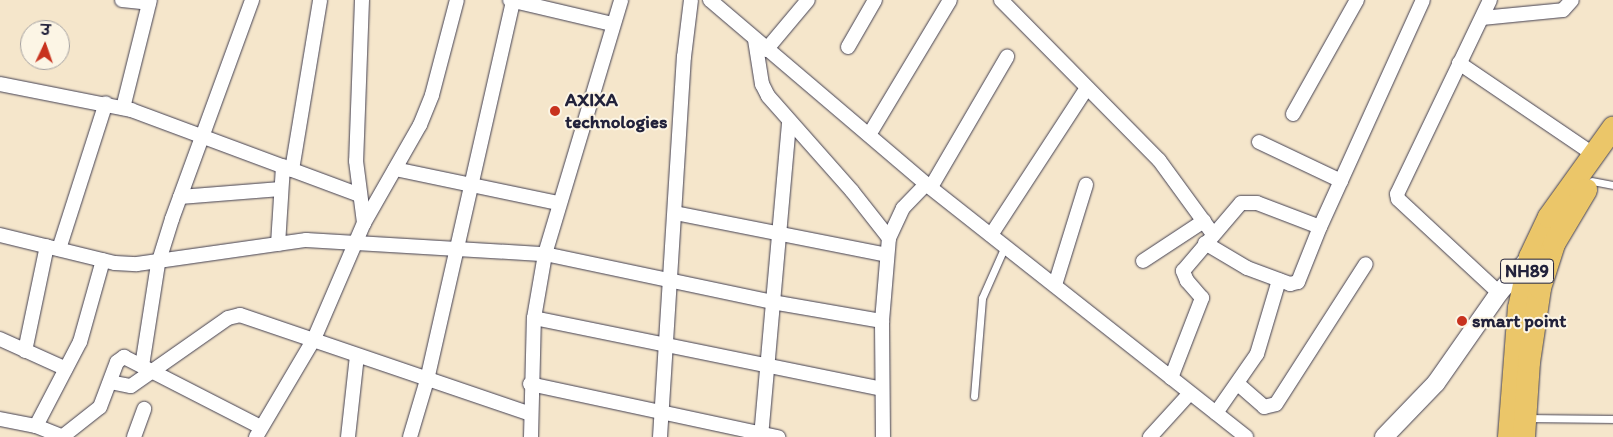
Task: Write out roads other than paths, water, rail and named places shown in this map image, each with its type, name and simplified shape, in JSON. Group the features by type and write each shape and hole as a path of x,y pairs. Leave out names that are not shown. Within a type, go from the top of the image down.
{"main road":[{"name":"NH89","path":"1525,427 1534,324 1544,275 1554,244 1602,183 1603,154 1613,128"},
{"name":"NH89","path":"1508,437 1519,308 1530,257 1549,217 1603,154"}],"street":[{"path":"122,0 150,2 123,108"},
{"path":"146,368 158,264 180,197 252,0"},
{"path":"278,244 282,189 320,0"},
{"path":"362,0 356,161 364,222"},
{"path":"0,419 36,426 63,437 100,407 120,359 146,368 259,432 314,338 364,222 420,126 432,95 457,0"},
{"path":"410,437 427,380 455,247 512,0 612,24"},
{"path":"531,437 530,384 534,318 545,254 558,203 621,0"},
{"path":"660,437 684,57 691,0"},
{"path":"710,0 766,50 928,185 1246,437"},
{"path":"766,50 808,0"},
{"path":"848,47 875,0"},
{"path":"1001,0 1086,89 1159,160 1204,221 1209,238 1225,257 1279,280 1298,282 1320,227 1423,0"},
{"path":"1292,114 1357,0"},
{"path":"1490,0 1397,194 1398,199 1499,293"},
{"path":"1482,18 1554,12 1568,7 1572,0"},
{"path":"869,136 944,2"},
{"path":"755,40 762,84 789,122 852,191 889,238"},
{"path":"883,437 882,321 889,238 903,208 928,185 1006,57"},
{"path":"1459,63 1603,154"},
{"path":"0,84 106,103 123,108 359,195"},
{"path":"991,235 1086,89"},
{"path":"25,350 53,247 106,103"},
{"path":"761,435 789,122"},
{"path":"1258,142 1341,180"},
{"path":"395,169 558,203"},
{"path":"1055,285 1086,185"},
{"path":"180,197 282,189"},
{"path":"1171,378 1202,298 1187,281 1183,271 1209,238 1245,201 1320,227"},
{"path":"675,213 888,255"},
{"path":"1143,261 1204,221"},
{"path":"0,235 103,260 158,264 278,244 323,239 545,254 772,302 882,321"},
{"path":"1384,437 1436,383 1499,293 1530,257 1554,244"},
{"path":"36,426 66,369 90,314 103,260"},
{"path":"1238,384 1264,407 1276,404 1366,264"},
{"path":"1216,413 1238,384 1257,354 1279,280"},
{"path":"110,382 131,386 146,368 233,316 248,317 314,338 357,356 530,414"},
{"path":"534,318 767,364 882,389"},
{"path":"0,340 66,369"},
{"path":"348,437 357,356"},
{"path":"530,384 761,435 778,437"},
{"path":"1150,437 1190,393"},
{"path":"134,437 144,409"}],"lane":[{"path":"974,396 981,304 1005,246"},
{"path":"1525,427 1613,419"}],"place":[{"name":"AXIXA technologies","path":"555,111"},
{"name":"smart point","path":"1462,321"}]}
